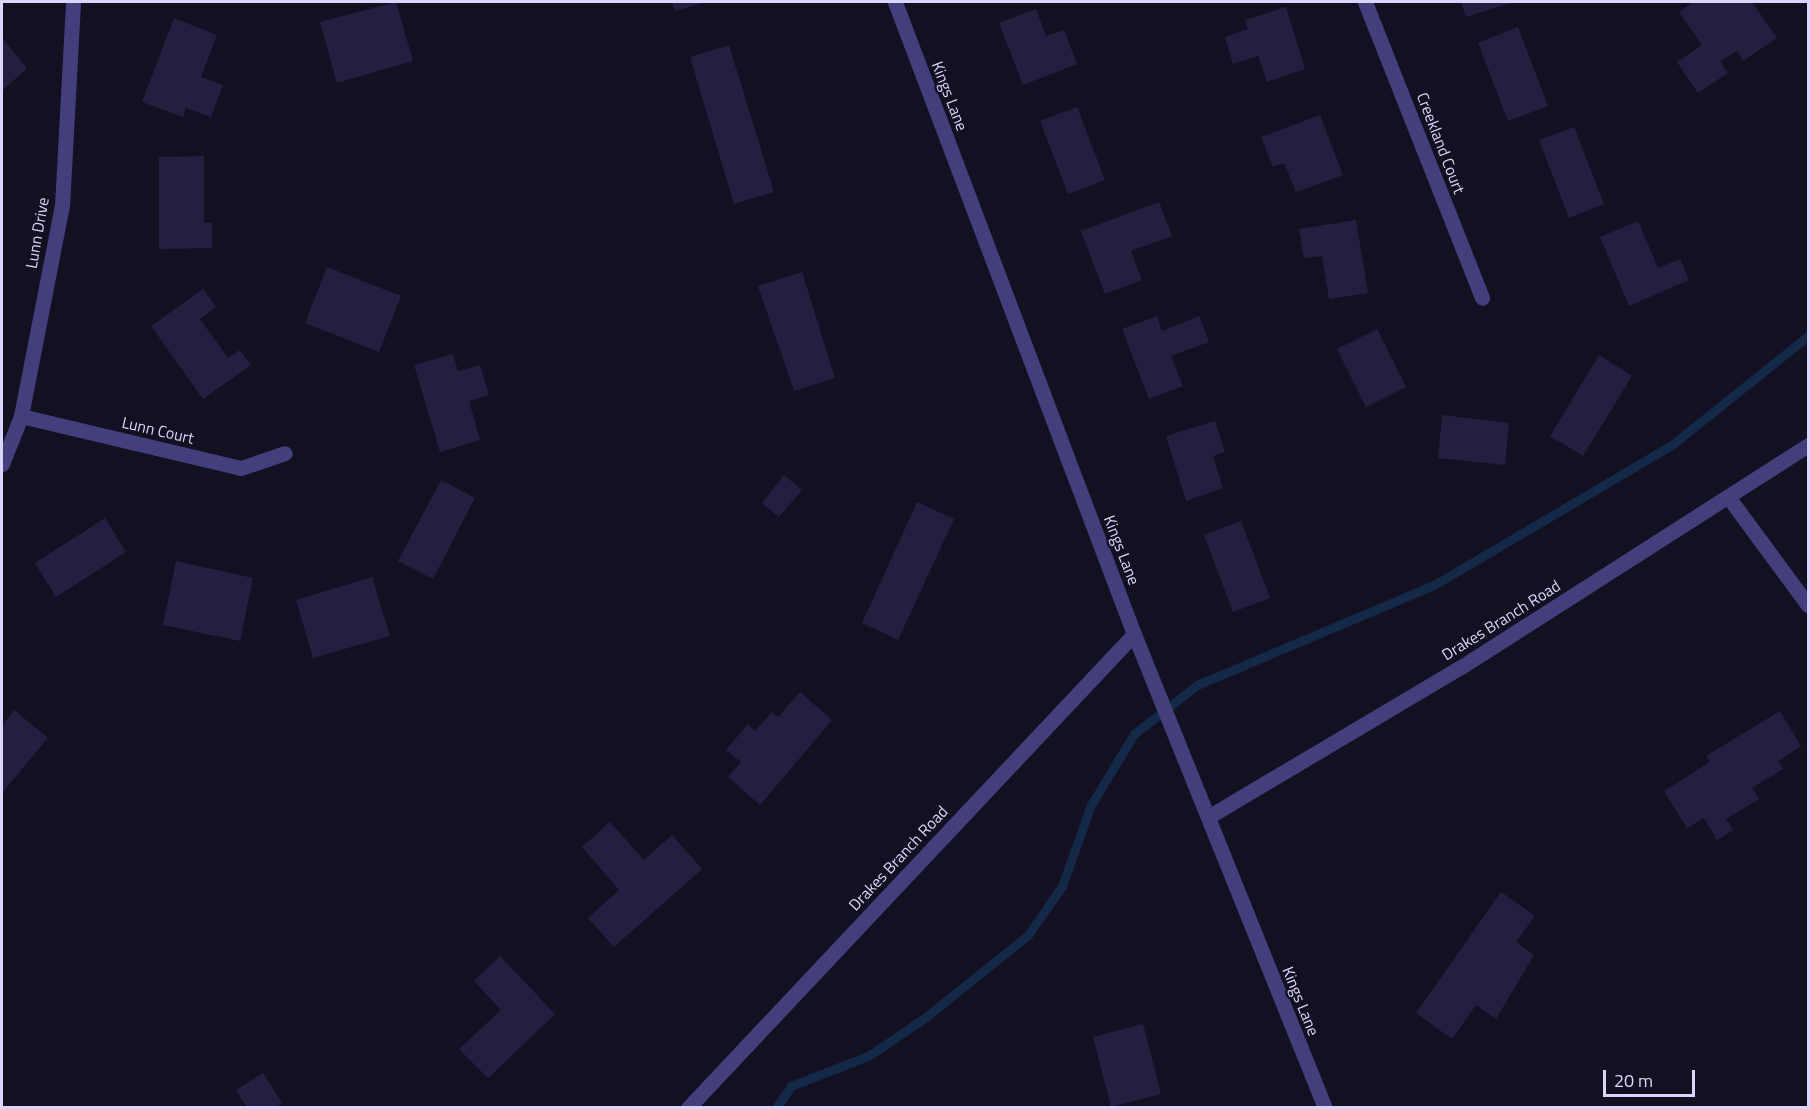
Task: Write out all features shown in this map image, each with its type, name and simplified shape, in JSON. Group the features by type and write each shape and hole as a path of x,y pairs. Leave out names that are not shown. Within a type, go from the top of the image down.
{"street":[{"name":"Lunn Drive","path":"2,464 21,416 62,206 73,2"},
{"name":"Kings Lane","path":"895,2 1134,634 1325,1107"},
{"name":"Creekland Court","path":"1365,2 1482,298"},
{"name":"Lunn Court","path":"21,416 241,468 285,453"},
{"name":"Drakes Branch Road","path":"1208,817 1461,667 1809,445"},
{"path":"1728,498 1809,605"},
{"name":"Drakes Branch Road","path":"688,1107 1134,634"}],"building":[{"path":"396,2 413,61 337,83 320,22"},
{"path":"672,2 705,2 675,11"},
{"path":"1461,2 1513,2 1466,17"},
{"path":"1693,2 1752,2 1777,38 1743,61 1737,51 1720,61 1728,73 1698,93 1677,62 1702,45 1679,12"},
{"path":"1286,7 1305,69 1267,82 1258,56 1233,64 1225,37 1248,29 1245,20"},
{"path":"1036,9 1046,36 1064,30 1077,64 1023,85 999,23"},
{"path":"174,18 217,35 201,77 223,85 211,117 186,108 183,117 142,102"},
{"path":"1518,27 1548,106 1508,121 1478,43"},
{"path":"2,38 27,68 2,91"},
{"path":"729,45 774,192 734,204 690,57"},
{"path":"1077,107 1105,180 1068,194 1040,121"},
{"path":"1320,115 1343,175 1296,192 1284,163 1273,167 1261,137"},
{"path":"1574,127 1604,204 1569,218 1539,140"},
{"path":"204,156 204,223 212,223 212,248 159,249 159,157"},
{"path":"1159,202 1172,236 1131,251 1142,280 1105,294 1081,231"},
{"path":"1356,220 1368,293 1329,299 1322,256 1304,258 1299,229"},
{"path":"1638,221 1658,268 1680,259 1689,280 1629,306 1600,237"},
{"path":"327,267 401,296 379,352 305,323"},
{"path":"802,272 835,378 794,391 758,286"},
{"path":"203,289 216,307 200,319 228,358 240,350 251,365 203,399 151,326"},
{"path":"1157,316 1162,331 1199,316 1209,342 1171,356 1183,386 1149,399 1122,329"},
{"path":"1377,329 1406,387 1366,407 1337,349"},
{"path":"453,354 458,371 480,365 489,395 469,401 480,440 440,452 414,365"},
{"path":"1599,355 1632,376 1583,456 1550,436"},
{"path":"1442,415 1509,423 1505,465 1438,458"},
{"path":"1215,421 1225,452 1213,456 1223,488 1186,501 1166,436"},
{"path":"784,475 802,490 779,517 762,503"},
{"path":"441,480 475,498 433,579 398,561"},
{"path":"917,502 954,519 898,640 862,623"},
{"path":"105,518 126,552 56,597 35,563"},
{"path":"1241,521 1270,598 1233,612 1204,535"},
{"path":"176,561 253,578 240,641 163,625"},
{"path":"372,577 390,636 313,658 296,600"},
{"path":"800,692 832,720 760,805 728,777 741,762 726,750 748,724 755,731 772,712 778,717"},
{"path":"14,710 48,738 2,793 2,726"},
{"path":"1780,711 1801,746 1778,761 1783,769 1752,788 1759,799 1726,819 1733,830 1717,840 1704,818 1687,828 1664,791 1710,762 1706,756"},
{"path":"610,822 644,860 672,835 702,869 614,947 588,918 619,890 582,847"},
{"path":"1501,892 1535,916 1516,942 1534,955 1496,1019 1476,1005 1452,1039 1416,1013"},
{"path":"500,956 555,1014 488,1078 459,1049 501,1010 474,981"},
{"path":"1143,1024 1161,1094 1111,1107 1093,1037"},
{"path":"263,1073 282,1103 275,1108 247,1108 236,1090"}],"waterway":[{"path":"776,1108 791,1086 870,1055 926,1017 1028,935 1062,886 1091,805 1134,734 1197,685 1434,585 1673,444 1808,336"}]}
